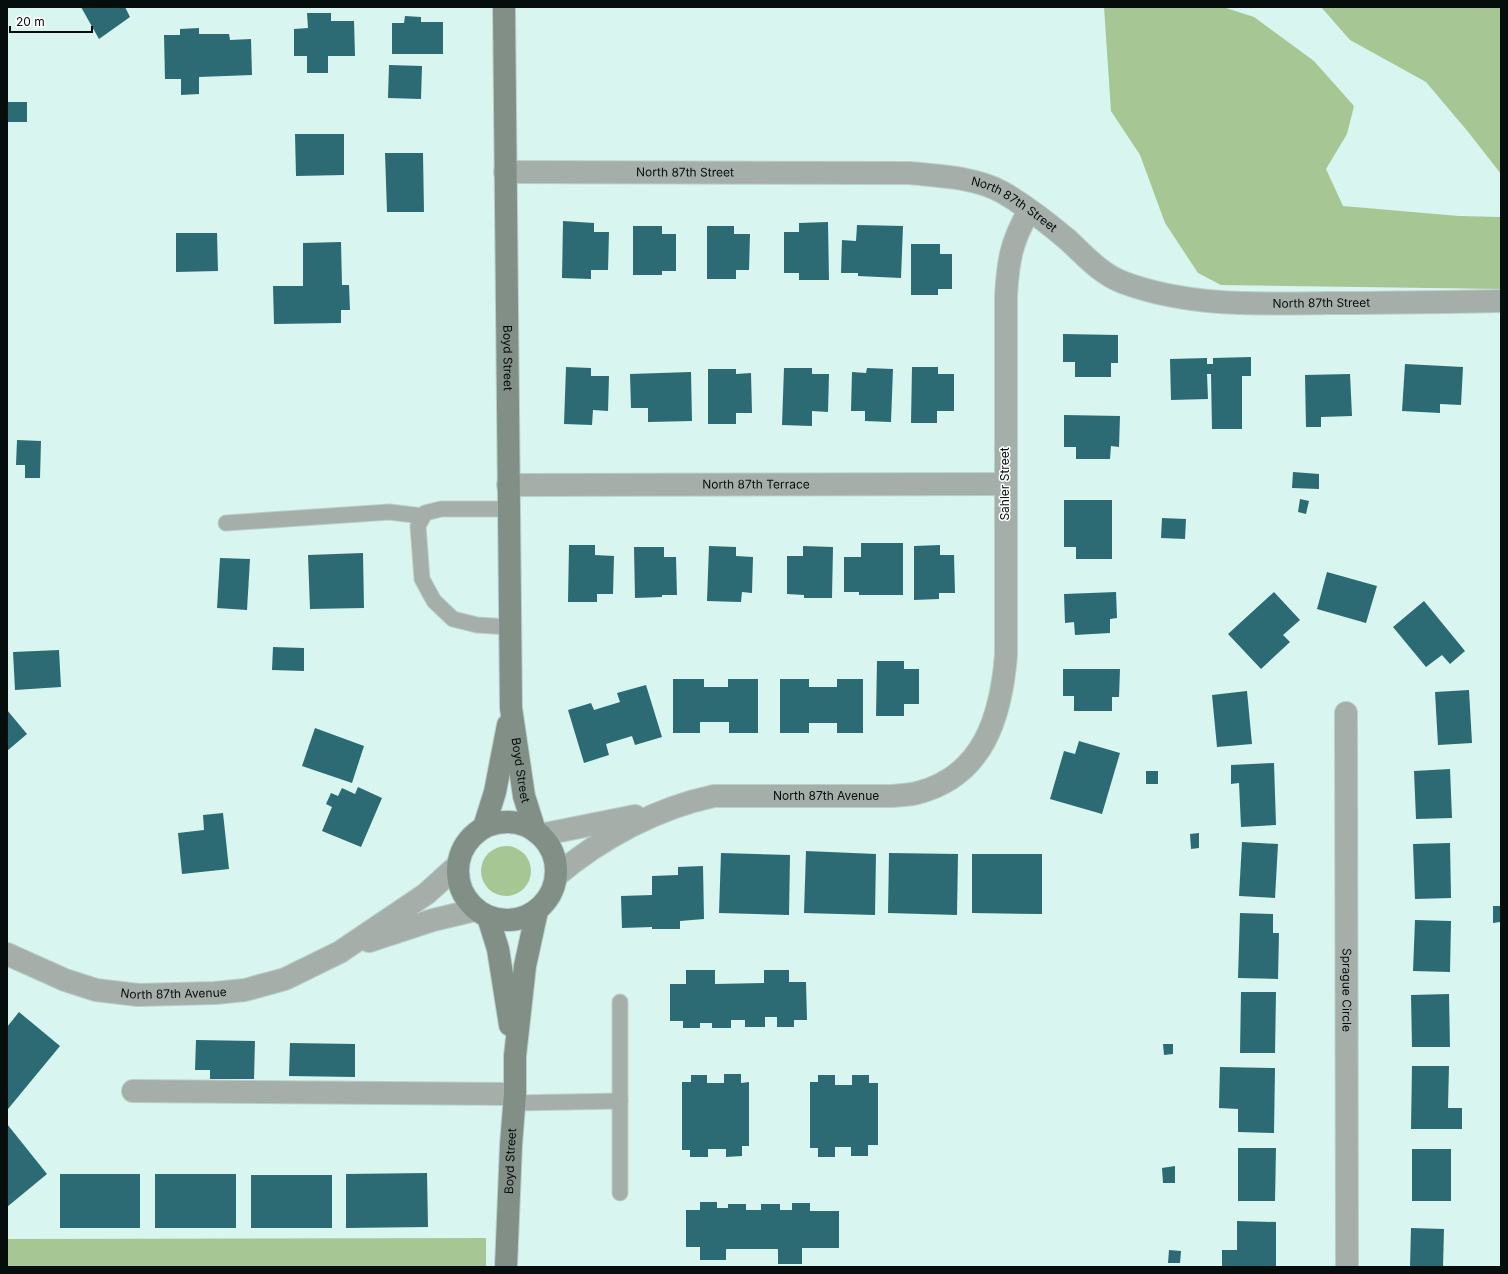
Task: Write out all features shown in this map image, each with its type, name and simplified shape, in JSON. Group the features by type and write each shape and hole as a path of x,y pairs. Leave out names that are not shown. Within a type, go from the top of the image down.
{"street":[{"name":"Boyd Street","path":"482,913 506,921 523,919 537,911 548,899 555,884 557,867 552,851 538,833 524,796 511,708 504,7"},
{"name":"North 87th Street","path":"505,172 910,173 948,177 977,183 1001,191 1067,240 1098,267 1120,282 1150,292 1189,299 1254,304 1501,301"},
{"name":"Sahler Street","path":"976,756 988,736 998,710 1004,687 1006,655 1005,484 1007,264 1018,229 1029,211"},
{"name":"North 87th Terrace","path":"508,485 1005,484"},
{"name":"Boyd Street","path":"484,827 500,767 511,708"},
{"name":"Sprague Circle","path":"1346,713 1347,1267"},
{"name":"North 87th Avenue","path":"556,876 572,863 617,833 666,810 691,801 714,796 892,796 916,793 937,786 958,773 976,756"},
{"name":"North 87th Avenue","path":"538,833 666,810"},
{"name":"Boyd Street","path":"515,1056 504,976 498,949 482,913 465,897 460,887 457,866 461,850 470,837 484,827 499,822 515,822 538,833"},
{"name":"North 87th Avenue","path":"340,952 426,894 457,866"},
{"name":"Boyd Street","path":"506,1267 515,1056 525,966 537,911"},
{"name":"North 87th Avenue","path":"7,954 65,980 96,990 138,995 215,993 245,990 285,979 340,952 433,920 482,913"},
{"path":"133,1091 514,1099"}],"lane":[{"path":"509,510 441,509 425,513 418,526 422,579 434,601 453,619 477,625 510,627"},
{"path":"226,523 389,512 423,516"},
{"path":"620,1002 620,1193"},
{"path":"514,1099 620,1101"}],"green space":[{"path":"1104,7 1223,7 1254,17 1314,61 1354,106 1347,134 1326,169 1343,206 1459,216 1501,217 1501,289 1221,285 1198,273 1165,223 1140,155 1111,111"},
{"path":"1321,7 1501,7 1501,174 1426,82 1350,40"},
{"path":"506,846 516,848 524,853 529,861 531,871 529,881 524,889 516,894 506,896 496,894 488,889 483,881 481,871 483,861 488,853 496,848"},
{"path":"486,1238 486,1267 7,1267 7,1239"}],"building":[{"path":"81,7 125,7 130,17 99,39"},
{"path":"307,13 331,13 331,21 354,21 355,56 328,56 328,73 307,73 307,56 294,56 294,29 308,28"},
{"path":"405,16 421,17 421,22 443,22 443,54 392,54 392,23 404,23"},
{"path":"199,28 199,34 229,34 230,40 251,39 252,75 199,77 199,94 181,95 181,79 165,79 164,35 180,35 180,29"},
{"path":"389,65 422,66 421,99 388,98"},
{"path":"7,102 27,102 27,122 7,122"},
{"path":"295,134 344,134 344,175 296,176"},
{"path":"385,153 423,153 424,212 387,212"},
{"path":"563,221 594,223 594,232 609,232 608,270 591,270 591,279 562,278"},
{"path":"828,222 829,280 799,280 799,273 784,273 784,232 799,232 799,223"},
{"path":"857,225 903,226 901,278 858,276 858,273 841,273 842,240 856,241"},
{"path":"633,226 662,226 662,234 676,234 676,271 662,271 662,275 633,275"},
{"path":"707,226 734,226 734,234 750,234 749,270 736,270 736,279 707,279"},
{"path":"176,233 217,233 218,271 176,272"},
{"path":"341,242 342,285 349,285 350,310 341,310 341,323 274,324 273,286 303,286 303,243"},
{"path":"911,244 940,244 940,254 952,254 952,289 938,289 938,295 911,295"},
{"path":"1063,334 1118,335 1118,363 1111,363 1111,377 1075,377 1075,362 1063,362"},
{"path":"1251,357 1251,376 1242,376 1242,429 1212,429 1211,374 1207,374 1208,399 1171,400 1170,359 1207,358 1207,364 1213,364 1213,358"},
{"path":"1405,364 1463,367 1461,405 1440,404 1440,413 1402,411"},
{"path":"566,367 591,368 591,376 609,376 608,411 593,410 592,425 564,424"},
{"path":"912,367 938,367 938,374 954,374 954,411 937,411 937,423 911,423"},
{"path":"784,368 812,368 812,374 829,374 828,412 812,411 812,426 782,425"},
{"path":"867,368 893,369 891,422 865,421 865,411 851,411 852,372 866,373"},
{"path":"708,369 736,369 736,374 751,373 752,413 736,413 736,424 708,424"},
{"path":"691,372 692,421 648,422 648,408 631,408 630,374"},
{"path":"1350,374 1352,416 1321,417 1321,427 1306,427 1305,375"},
{"path":"1064,415 1120,416 1119,447 1111,446 1110,459 1076,459 1076,447 1064,447"},
{"path":"17,440 41,441 40,478 25,478 25,465 16,465"},
{"path":"1293,472 1319,474 1319,489 1292,488"},
{"path":"1300,499 1309,501 1306,514 1298,512"},
{"path":"1064,500 1112,500 1112,559 1076,559 1076,547 1064,547"},
{"path":"1162,518 1186,519 1185,539 1161,538"},
{"path":"861,543 903,543 903,595 859,595 859,592 844,592 844,557 861,557"},
{"path":"569,545 595,545 595,555 614,556 613,594 597,594 597,602 568,602"},
{"path":"940,545 940,555 954,555 955,593 939,593 939,599 914,600 914,546"},
{"path":"709,546 736,547 736,556 753,557 752,593 742,592 741,602 707,601"},
{"path":"803,546 833,547 832,598 804,598 804,595 787,594 787,556 803,556"},
{"path":"634,547 664,547 664,557 676,557 677,595 635,598"},
{"path":"363,553 364,608 310,609 308,555"},
{"path":"220,558 250,559 247,610 217,608"},
{"path":"1327,572 1377,586 1366,623 1317,609"},
{"path":"1116,592 1117,618 1110,619 1110,633 1075,635 1074,622 1065,623 1064,594"},
{"path":"1274,592 1300,620 1283,635 1290,642 1261,669 1228,634"},
{"path":"1424,601 1465,651 1450,664 1442,655 1426,667 1393,627"},
{"path":"273,647 304,648 304,671 272,670"},
{"path":"59,650 61,687 15,690 13,652"},
{"path":"877,661 904,661 904,669 919,669 919,704 904,704 904,716 876,716"},
{"path":"1063,669 1120,669 1119,697 1112,697 1112,711 1074,711 1074,696 1063,696"},
{"path":"673,679 704,679 704,687 728,687 728,679 758,679 758,733 729,733 729,722 700,722 700,733 673,733"},
{"path":"780,679 809,679 809,687 837,687 837,679 863,679 863,733 837,733 837,723 809,723 809,733 780,733"},
{"path":"646,685 662,737 635,745 632,736 606,744 609,755 584,763 568,710 591,703 594,710 620,702 617,693"},
{"path":"1469,690 1472,743 1438,745 1435,692"},
{"path":"1247,691 1252,744 1217,747 1212,695"},
{"path":"7,710 27,734 7,751"},
{"path":"315,728 364,746 352,783 302,766"},
{"path":"1079,741 1120,753 1102,814 1050,799 1064,751 1075,754"},
{"path":"1274,763 1276,825 1241,827 1239,783 1231,784 1231,765"},
{"path":"1450,769 1452,818 1416,819 1414,771"},
{"path":"1146,771 1158,771 1158,784 1146,784"},
{"path":"358,787 382,798 361,847 322,831 332,807 326,804 331,793 338,796 342,788 355,794"},
{"path":"223,813 229,869 182,874 178,833 204,830 203,815"},
{"path":"1199,833 1199,848 1191,849 1190,834"},
{"path":"1242,842 1278,844 1275,898 1239,896"},
{"path":"1450,843 1451,898 1415,899 1413,844"},
{"path":"806,851 876,854 875,915 804,913"},
{"path":"721,853 790,855 789,915 719,913"},
{"path":"889,853 958,854 957,915 888,913"},
{"path":"972,854 1042,854 1042,914 972,913"},
{"path":"703,866 704,919 680,921 680,929 652,929 652,927 622,928 621,896 652,895 652,876 678,875 678,867"},
{"path":"1493,906 1500,906 1500,922 1493,923"},
{"path":"1240,913 1273,914 1273,933 1279,933 1278,979 1238,978"},
{"path":"1415,920 1451,921 1450,972 1413,971"},
{"path":"686,970 715,970 715,984 764,983 764,970 789,970 789,982 806,982 807,1020 794,1020 794,1027 777,1027 777,1017 765,1017 765,1027 745,1027 745,1020 731,1020 731,1028 712,1028 712,1023 700,1023 700,1028 683,1028 683,1021 670,1021 670,984 686,984"},
{"path":"1241,992 1276,992 1275,1053 1240,1053"},
{"path":"1449,994 1450,1047 1412,1047 1411,995"},
{"path":"19,1012 60,1046 8,1109 7,1027"},
{"path":"196,1040 255,1041 254,1079 210,1079 210,1070 195,1070"},
{"path":"290,1043 355,1044 355,1077 289,1076"},
{"path":"1163,1044 1173,1044 1173,1054 1164,1055"},
{"path":"1412,1066 1449,1066 1448,1108 1462,1108 1462,1129 1411,1129"},
{"path":"1220,1067 1275,1068 1274,1133 1238,1132 1238,1109 1219,1108"},
{"path":"724,1074 741,1074 741,1083 749,1082 749,1146 742,1146 742,1156 726,1157 726,1149 708,1149 708,1157 690,1157 690,1150 682,1150 682,1082 691,1082 691,1075 707,1075 707,1083 724,1083"},
{"path":"818,1075 835,1075 835,1085 852,1085 852,1075 869,1075 869,1083 878,1083 878,1145 868,1145 868,1156 851,1156 851,1147 835,1147 835,1157 818,1157 818,1148 810,1148 810,1082 818,1082"},
{"path":"7,1124 47,1174 7,1207"},
{"path":"1238,1148 1276,1148 1275,1201 1238,1201"},
{"path":"1412,1149 1451,1149 1451,1201 1412,1201"},
{"path":"1175,1166 1175,1183 1163,1183 1162,1168"},
{"path":"427,1173 428,1227 346,1228 346,1174"},
{"path":"60,1174 140,1174 140,1228 60,1228"},
{"path":"155,1174 236,1174 236,1228 155,1228"},
{"path":"251,1175 332,1175 332,1228 251,1228"},
{"path":"700,1202 717,1202 717,1208 728,1208 728,1204 746,1204 746,1210 761,1210 761,1204 780,1204 780,1210 792,1210 792,1203 810,1203 810,1211 839,1211 839,1248 802,1248 802,1264 778,1264 778,1249 726,1249 726,1260 700,1260 700,1247 686,1247 686,1210 700,1210"},
{"path":"1237,1221 1276,1222 1276,1267 1222,1267 1222,1250 1237,1250"},
{"path":"1411,1228 1444,1229 1443,1267 1410,1267"},
{"path":"1169,1250 1181,1251 1180,1263 1168,1263"}]}
